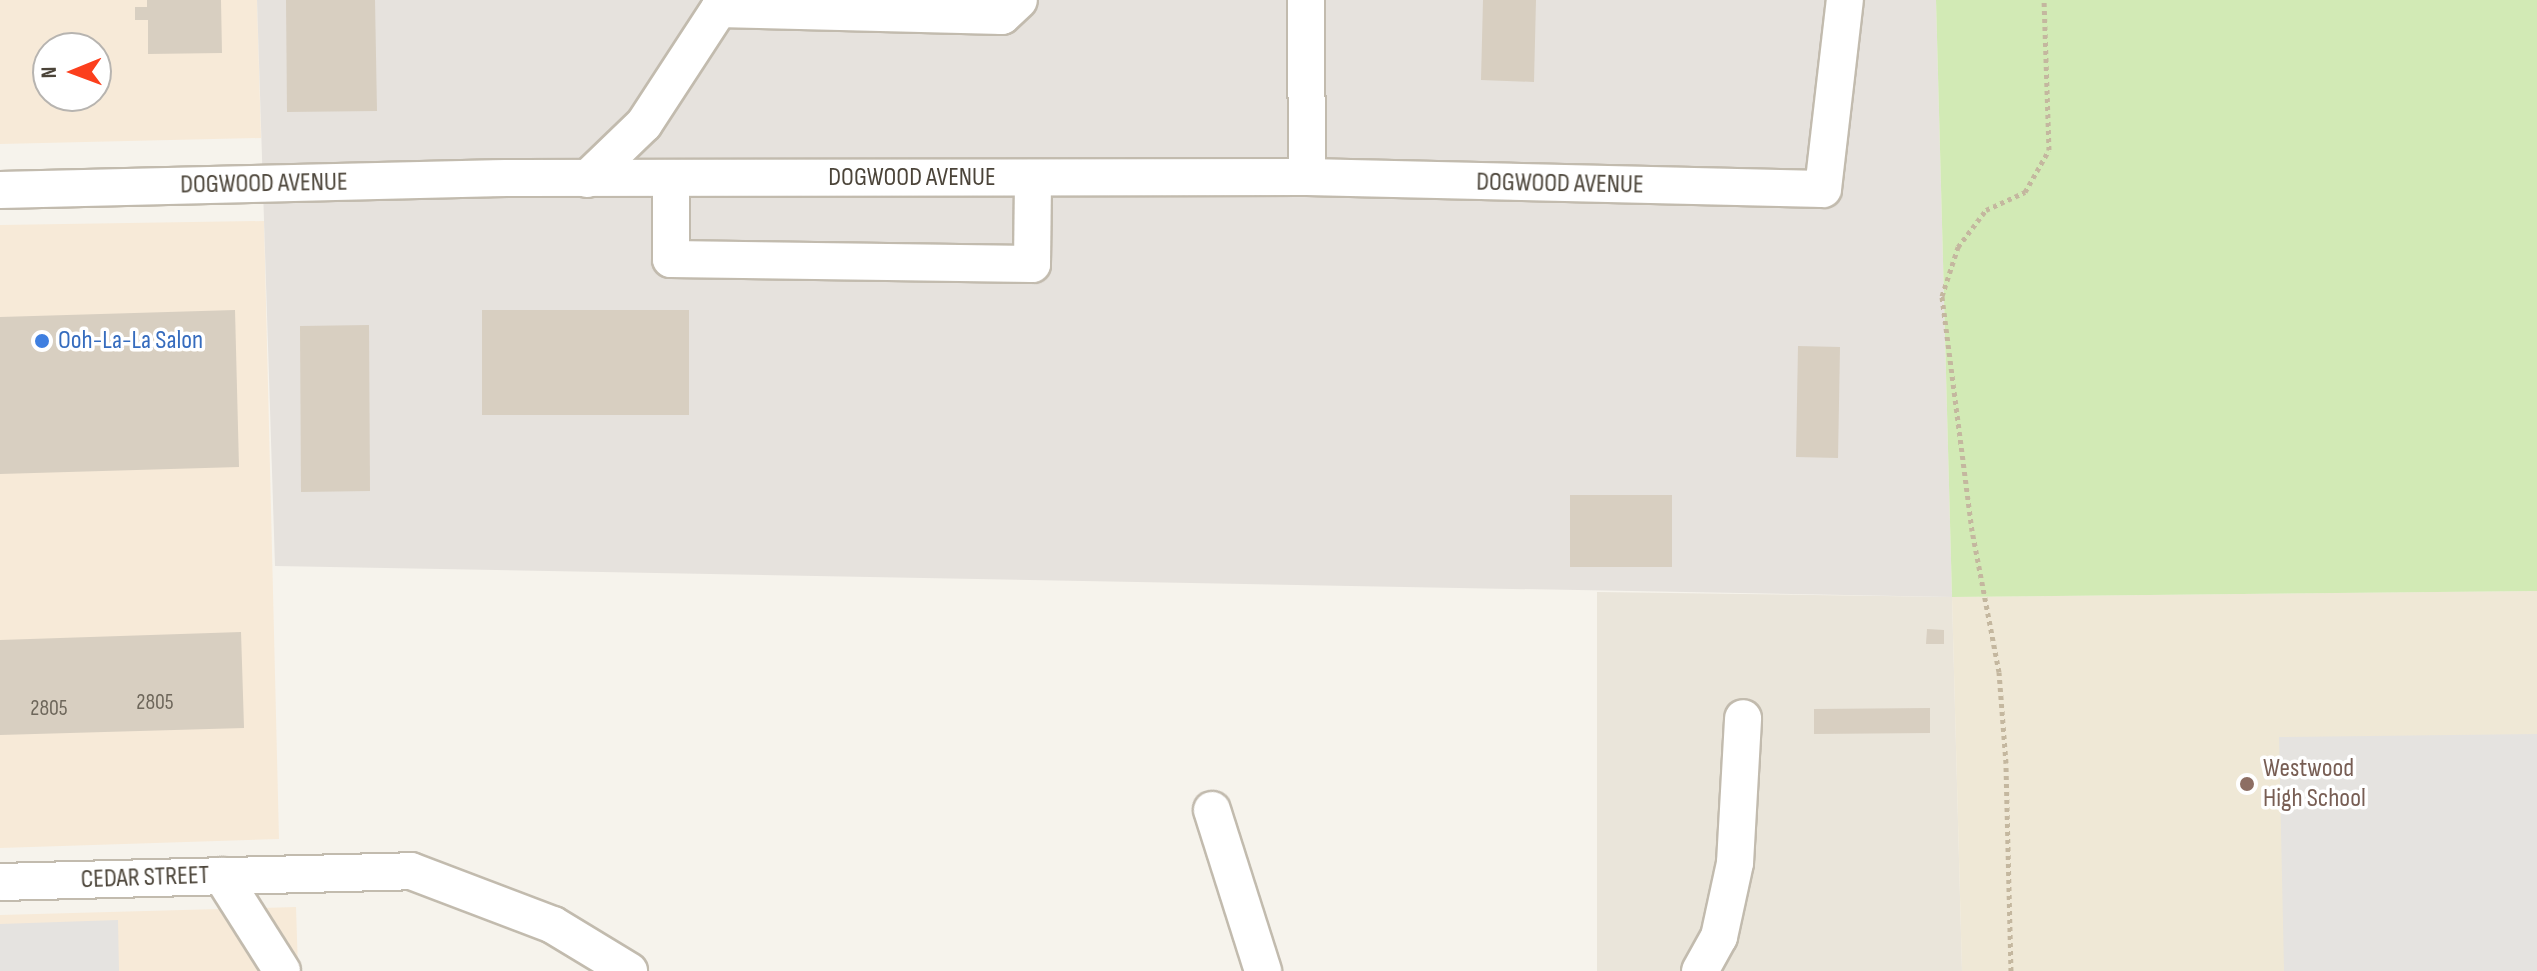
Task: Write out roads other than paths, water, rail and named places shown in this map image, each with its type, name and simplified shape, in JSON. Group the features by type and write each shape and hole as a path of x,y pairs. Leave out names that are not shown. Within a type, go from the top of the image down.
{"street":[{"path":"587,179 644,124 719,9 1002,16 1019,0"},
{"path":"1306,0 1307,177"},
{"name":"DOGWOOD AVENUE","path":"0,190 587,179 1307,177 1823,189 1845,0"},
{"path":"671,179 671,259 1032,264 1033,178"},
{"path":"1700,971 1719,937 1735,863 1743,718"},
{"path":"1212,810 1263,971"},
{"name":"CEDAR STREET","path":"0,882 411,871 553,925 629,971"},
{"path":"222,876 282,971"}],"place":[{"name":"Ooh-La-La Salon","path":"42,341"},
{"name":"Westwood High School","path":"2247,784"}]}
